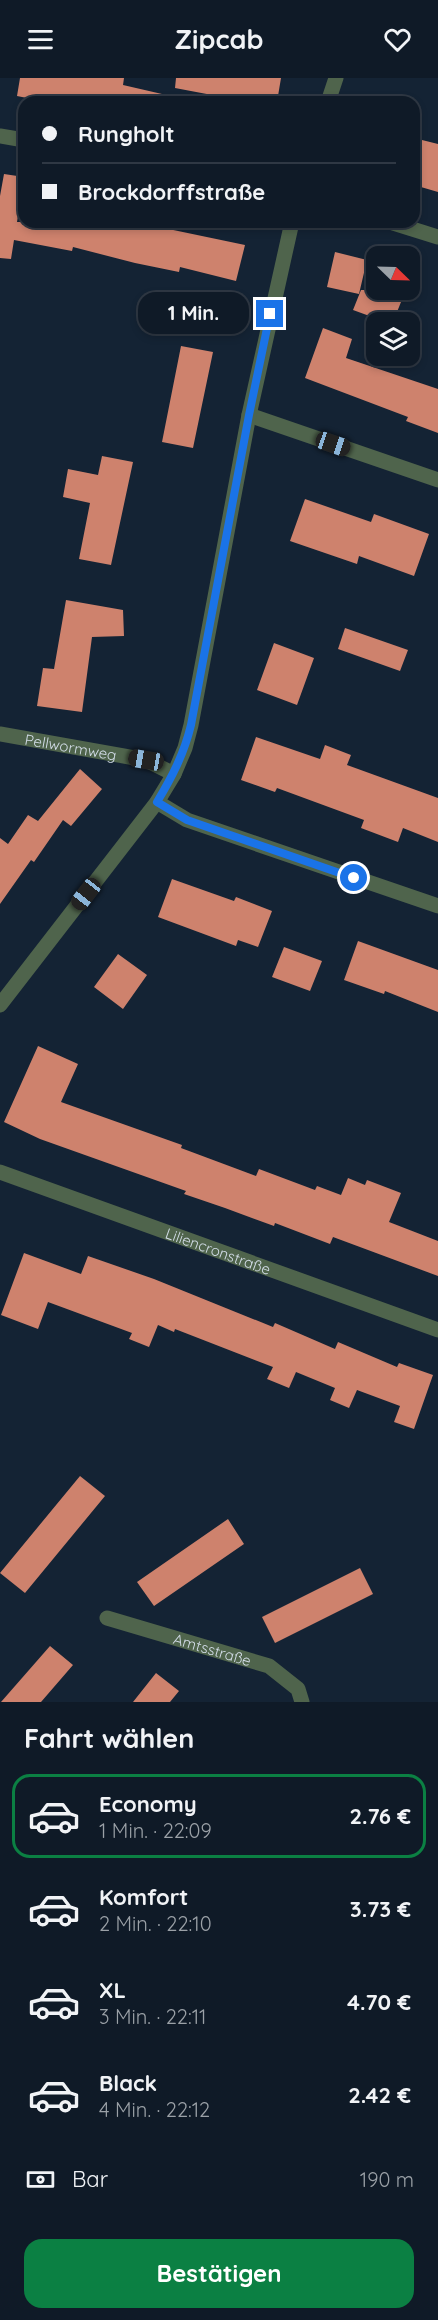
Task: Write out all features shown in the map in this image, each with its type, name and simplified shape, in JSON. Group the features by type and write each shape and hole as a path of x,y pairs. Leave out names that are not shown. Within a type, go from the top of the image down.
{"street":[{"path":"330,96 336,78"},
{"path":"0,136 18,139"},
{"path":"0,1005 157,802 174,774 185,748 203,667 249,415 291,228"},
{"path":"409,228 438,237"},
{"path":"249,415 438,480"},
{"name":"Pellwormweg","path":"0,734 146,760 174,774"},
{"path":"157,802 187,820 438,906"},
{"name":"Liliencronstraße","path":"0,1172 438,1330"},
{"name":"Amtsstraße","path":"107,1618 268,1665 298,1689 302,1702"}],"building":[{"path":"20,78 124,78 123,85 162,94 162,96 17,96"},
{"path":"176,78 281,78 278,96 217,96 175,88"},
{"path":"420,140 438,144 438,192 420,187"},
{"path":"4,174 18,176 18,228 164,228 245,245 236,281 180,267 179,272 135,263 73,247 72,251 14,240 11,259 0,258 0,196"},
{"path":"335,252 366,260 359,294 327,287"},
{"path":"361,290 366,290 366,300 402,300 397,312 366,312 366,315 353,310"},
{"path":"323,328 352,339 346,358 438,389 438,433 406,421 408,417 305,378"},
{"path":"181,346 213,352 193,448 162,442"},
{"path":"102,456 133,462 111,565 79,559 90,503 63,497 68,469 98,475"},
{"path":"305,499 371,522 374,514 429,534 414,576 359,556 357,564 290,541"},
{"path":"66,600 123,610 124,636 92,637 82,712 37,706 43,668 54,669"},
{"path":"345,628 408,650 400,671 338,649"},
{"path":"274,643 314,658 297,705 257,690"},
{"path":"256,737 320,759 325,745 351,755 347,765 438,798 438,842 403,828 398,842 361,828 364,820 277,788 275,792 241,780"},
{"path":"80,769 102,789 71,826 63,820 34,862 31,860 0,904 0,838 8,844 28,815 38,821"},
{"path":"172,879 234,901 236,897 272,911 258,947 238,940 236,946 158,917"},
{"path":"358,941 438,970 438,1012 385,991 384,994 344,980"},
{"path":"284,947 322,961 310,991 272,977"},
{"path":"118,954 147,975 123,1009 94,987"},
{"path":"38,1046 78,1064 61,1102 182,1145 181,1148 256,1176 259,1169 315,1190 317,1186 341,1195 348,1178 365,1185 367,1180 401,1193 389,1222 438,1241 438,1276 333,1237 330,1244 275,1223 274,1226 184,1194 186,1191 40,1139 4,1122"},
{"path":"24,1253 81,1274 88,1256 154,1279 273,1327 275,1323 335,1349 338,1342 397,1367 399,1363 433,1375 414,1429 394,1422 400,1406 357,1390 349,1408 330,1400 335,1388 296,1372 289,1388 267,1379 273,1367 175,1329 174,1332 158,1325 149,1347 129,1339 132,1333 48,1302 38,1329 1,1315"},
{"path":"80,1476 105,1496 25,1593 0,1573"},
{"path":"228,1519 244,1544 154,1606 137,1582"},
{"path":"360,1568 373,1594 275,1643 262,1617"},
{"path":"50,1646 73,1665 41,1702 1,1702"},
{"path":"156,1673 179,1691 170,1702 133,1702"}],"route":[{"path":"270,314 191,725 185,748 174,774 157,802 187,820 354,878"}]}
